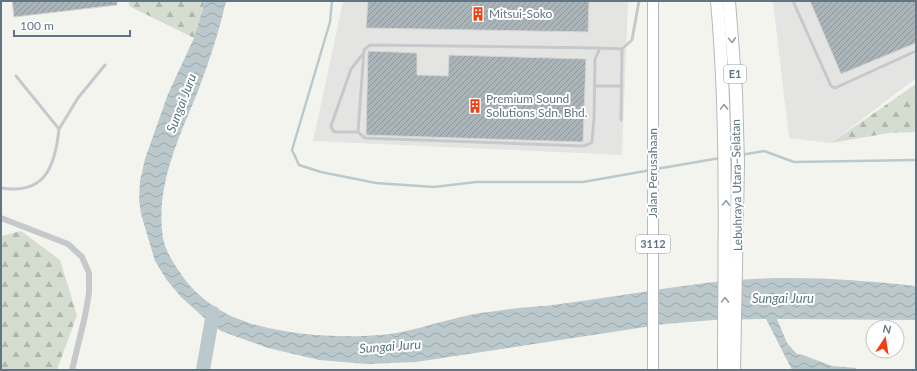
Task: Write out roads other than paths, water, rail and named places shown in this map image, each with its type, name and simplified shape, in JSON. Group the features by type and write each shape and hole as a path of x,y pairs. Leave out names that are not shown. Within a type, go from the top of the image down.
{"highway":[{"name":"Lebuhraya Utara–Selatan","path":"716,1 726,163 726,242 730,339 734,370"},
{"name":"Lebuhraya Utara–Selatan","path":"724,370 730,339 738,242 738,146 729,1"}],"main road":[{"name":"Jalan Perusahaan","path":"653,1 653,370"}],"street":[{"path":"1,218 68,244 82,257 89,273 89,293 72,370"}],"lane":[{"path":"600,48 595,59 592,142 583,146 365,138 358,132 333,131 331,126 351,69 363,54 364,50 370,45 600,48 622,49 632,40 639,1"},
{"path":"793,1 831,86 835,88 916,51"},
{"path":"621,120 622,49"},
{"path":"358,132 363,54"},
{"path":"1,188 16,190 34,185 48,172 57,148 59,129 78,98 105,65"},
{"path":"16,76 59,129"},
{"path":"595,86 622,86"}],"water":[{"name":"Sungai Juru","path":"205,1 226,1 206,69 170,163 162,200 161,219 163,238 171,259 192,288 214,306 236,318 255,325 297,333 341,336 379,335 411,330 466,316 517,308 553,305 722,281 795,278 867,281 916,286 916,320 777,319 787,343 797,354 832,366 856,368 856,370 792,370 766,319 714,320 665,324 416,362 367,364 319,360 268,348 221,331 181,297 166,279 155,261 141,214 139,200 140,181 145,159 168,94 194,38"}],"waterway":[{"path":"332,1 330,22 292,150 299,165 321,172 376,183 434,187 476,182 583,182 651,170"},
{"path":"741,155 764,151 794,162 916,160"},
{"path":"656,169 720,158"},
{"path":"203,370 213,313"}],"place":[{"name":"Mitsui-Soko","path":"478,14"},
{"name":"Premium Sound Solutions Sdn. Bhd.","path":"475,106"}]}
